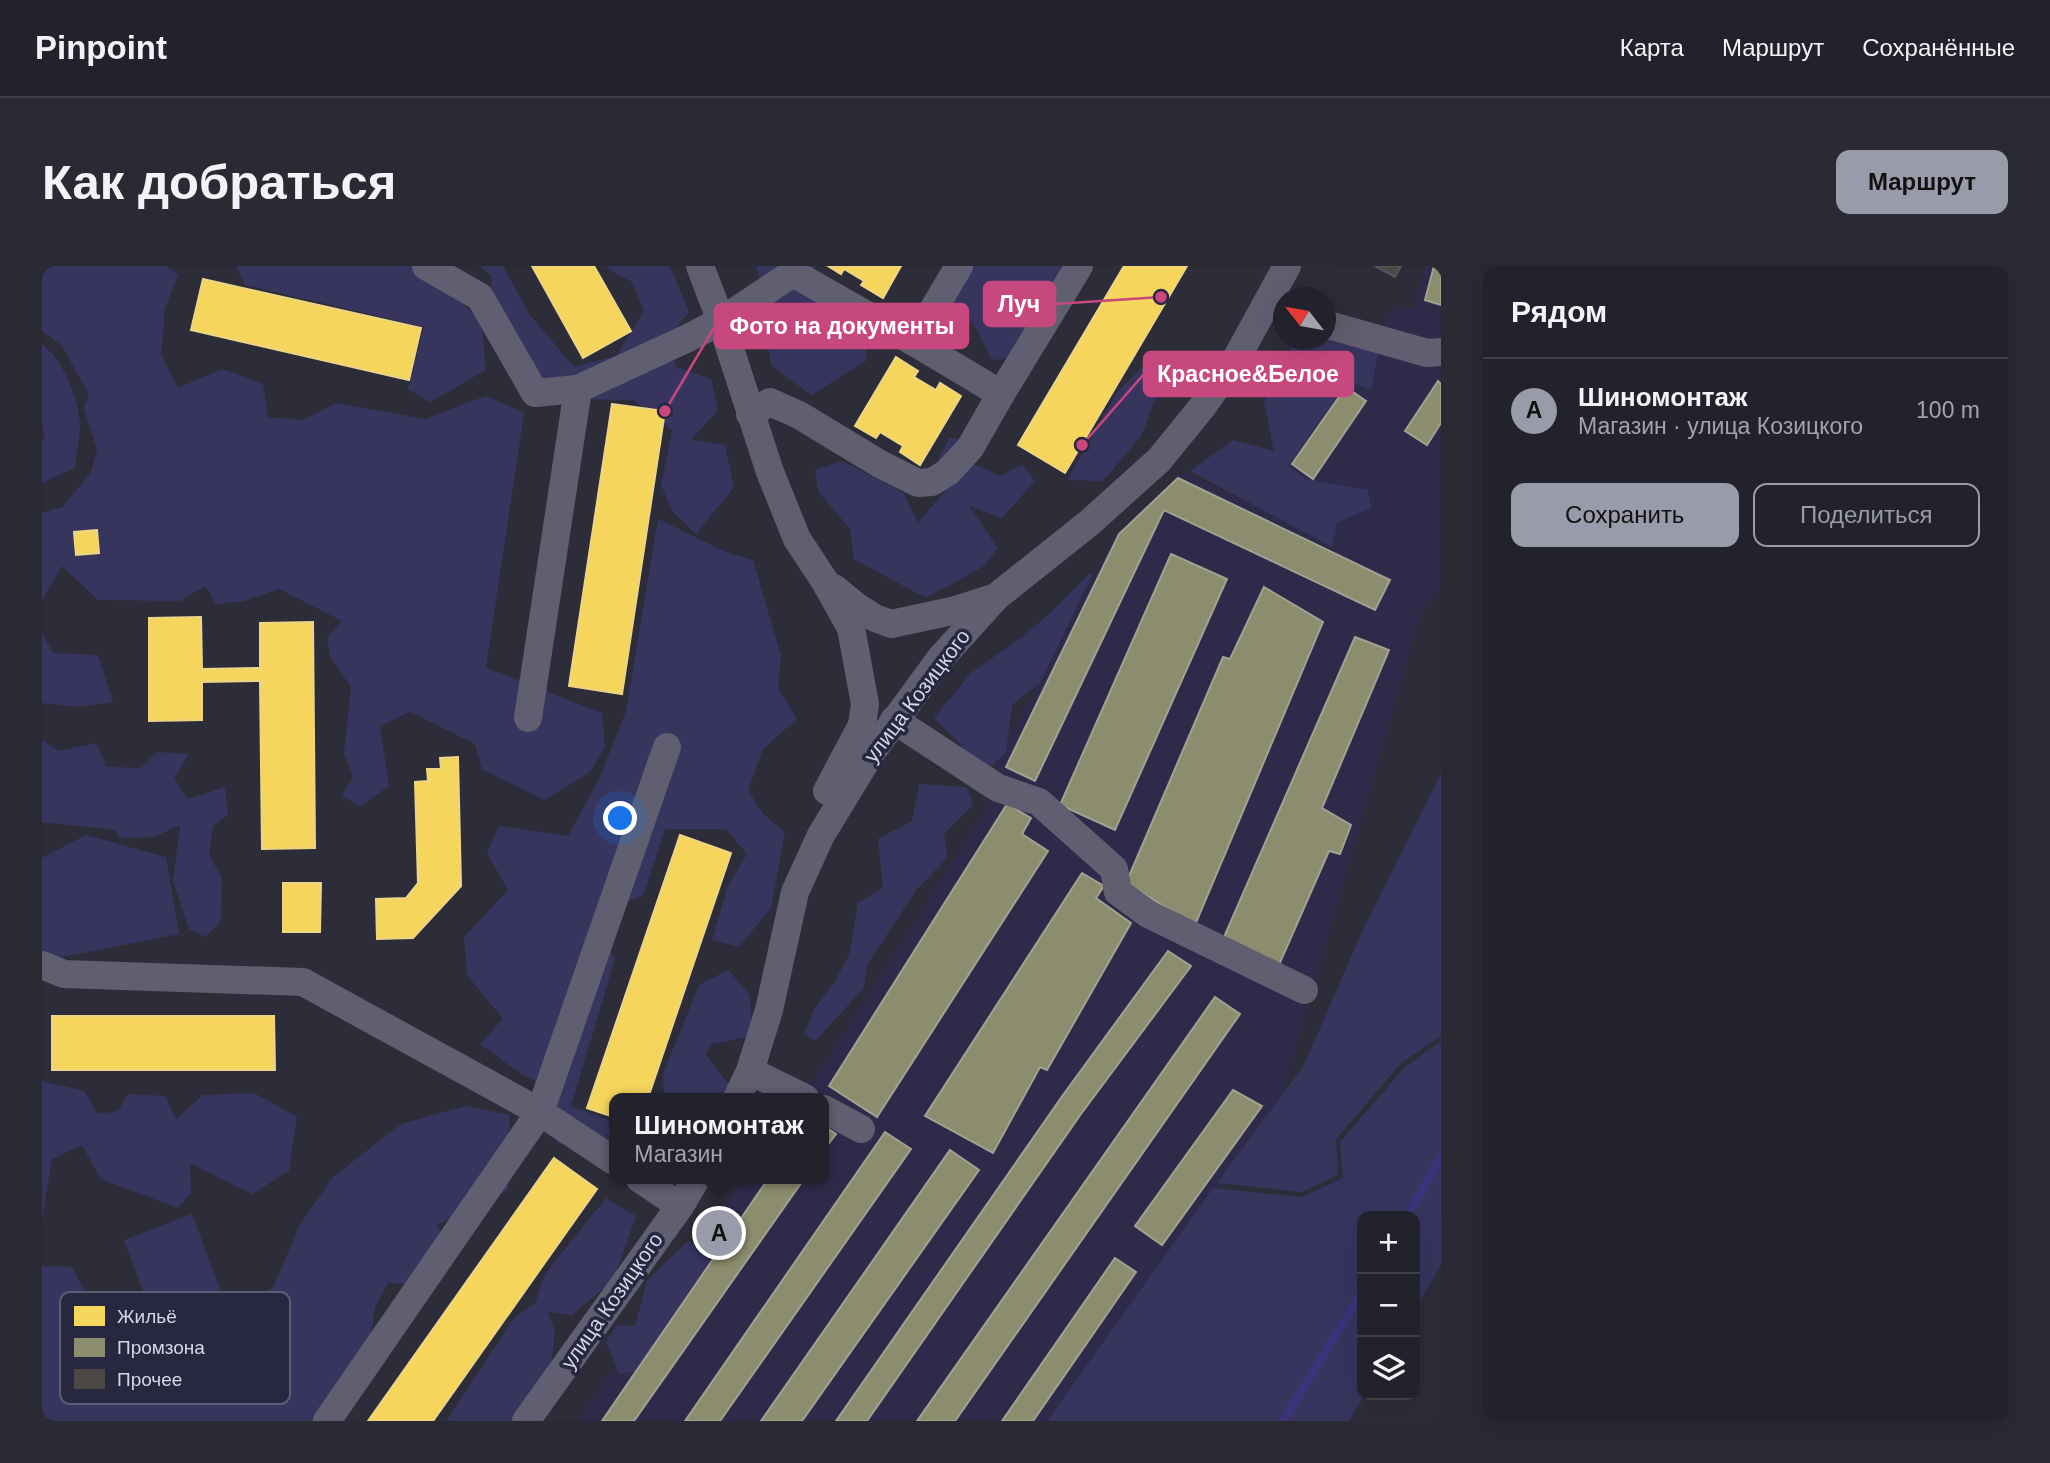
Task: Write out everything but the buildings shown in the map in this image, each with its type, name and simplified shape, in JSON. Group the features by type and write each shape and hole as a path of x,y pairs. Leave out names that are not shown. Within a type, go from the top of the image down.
{"street":[{"path":"426,266 480,297"},
{"path":"463,266 535,393 578,389 721,321 795,270 1001,394"},
{"path":"700,266 721,321 750,414 797,539 851,628 865,704 862,725 820,804 795,892"},
{"path":"914,342 959,266"},
{"path":"750,414 770,402 799,415 880,464 918,483 932,482 948,472 970,448 1079,266"},
{"name":"улица Козицкого","path":"1281,287 1287,266"},
{"name":"улица Козицкого","path":"739,1093 750,1071 769,1010 795,892 821,835 871,753 940,659 996,597 1089,523 1160,460 1273,310"},
{"path":"1336,327 1427,353 1441,352"},
{"path":"527,718 578,389"},
{"path":"824,580 856,606 891,624 952,611 996,597"},
{"path":"894,720 998,788 1038,802 1114,869 1118,892 1149,914 1304,990"},
{"path":"327,1421 540,1112 667,747"},
{"path":"42,965 64,974 303,982 540,1112 609,1158"},
{"path":"750,1071 795,1093"},
{"path":"829,1112 861,1129"},
{"path":"647,1184 680,1206"},
{"name":"улица Козицкого","path":"526,1421 693,1184"}],"shaded area":[{"path":"42,266 166,266 178,275 165,309 161,355 178,388 222,369 263,384 268,417 303,420 336,403 425,419 486,396 524,413 486,668 602,713 605,747 590,772 545,800 482,769 475,744 410,712 380,726 389,786 359,807 342,795 353,778 344,753 351,687 330,657 327,638 342,621 279,589 244,601 216,604 205,586 180,601 98,600 62,566 42,600 42,513 63,507 91,472 97,450 84,408 89,394 62,346 42,331"},
{"path":"236,266 420,266 481,321 486,370 430,402 408,389 424,327 245,285"},
{"path":"479,266 503,266 529,314 574,367 616,356 644,311 632,282 606,266 670,266 689,312 668,338 676,367 711,379 718,410 691,440 725,445 734,487 696,534 672,511 661,485 672,430 633,400 569,399 524,384 490,297 492,276"},
{"path":"756,266 816,266 814,270 868,301 866,361 811,395 771,365"},
{"path":"945,266 1072,266 1078,282 1031,313 1017,357 992,360 972,321 942,329 918,316"},
{"path":"1425,266 1441,266 1441,588 1421,614 1281,1100 1070,1421 577,1421 741,1184 829,1184 829,1093 803,1093 998,788 997,761 1115,535 1185,472 1254,506 1394,308 1413,307"},
{"path":"1336,338 1378,353 1371,390 1348,381 1288,466 1306,479 1368,490 1371,508 1337,523 1332,547 1190,471 1233,440 1274,451 1264,402 1290,350 1336,350"},
{"path":"42,344 63,369 76,402 80,423 75,468 42,483 42,439 45,437 42,423"},
{"path":"1143,366 1160,385 1142,435 1103,481 1067,480 1116,394"},
{"path":"949,438 976,440 971,463 1001,476 1022,465 1035,481 1002,518 969,506 998,548 984,566 926,598 854,559 850,529 818,491 815,470 842,461 903,492 918,523 946,490 937,462"},
{"path":"658,519 726,552 753,560 781,656 778,688 797,719 763,749 748,790 763,814 785,832 771,908 739,947 712,940 727,888 747,854 726,829 665,829 643,896 602,909 595,924 615,959 571,1106 609,1120 609,1166 586,1146 558,1143 546,1128 554,1089 521,1074 480,1044 503,1019 467,975 464,937 508,890 487,853 499,826 568,836 600,777 626,711"},
{"path":"1089,574 1093,574 1040,683 1012,705 1006,753 987,770 965,762 962,746 934,718 971,673 1022,637"},
{"path":"42,633 53,653 98,655 113,702 79,707 42,703"},
{"path":"42,740 58,751 96,743 107,767 141,768 157,752 189,754 174,778 188,799 225,787 228,815 213,826 209,855 222,878 221,920 206,937 189,929 173,881 180,825 154,837 120,838 115,830 42,822"},
{"path":"1441,773 1441,1036 1401,1063 1336,1139 1338,1175 1302,1192 1217,1183 1303,1067 1365,925"},
{"path":"919,784 967,787 973,805 944,834 947,858 917,889 867,965 864,988 815,1041 804,1034 814,1009 834,983 849,955 858,903 883,888 878,839 912,821"},
{"path":"86,835 166,857 179,934 42,961 42,858"},
{"path":"728,970 750,995 752,1036 712,1044 705,1054 732,1089 730,1093 664,1093 663,1074 699,985"},
{"path":"1441,1041 1441,1265 1420,1301 1420,1211 1357,1211 1357,1400 1362,1400 1349,1421 1047,1421 1213,1188 1302,1197 1343,1178 1340,1142 1404,1068"},
{"path":"42,1081 84,1091 98,1114 118,1111 128,1094 165,1096 176,1119 203,1095 254,1093 297,1117 289,1171 252,1194 190,1163 191,1193 178,1208 101,1179 82,1145 52,1159 42,1219"},
{"path":"466,1106 510,1115 508,1190 437,1225 455,1258 433,1285 388,1283 375,1307 364,1386 341,1421 42,1421 42,1266 72,1267 85,1292 60,1292 60,1404 290,1404 290,1292 264,1292 273,1288 299,1226 333,1177 401,1124"},
{"path":"606,1198 636,1216 614,1279 572,1315 548,1312 555,1331 550,1376 516,1421 446,1421 514,1318 535,1303 545,1274"},
{"path":"192,1214 221,1292 143,1292 124,1240"},
{"path":"688,1241 709,1250 710,1284 655,1369 619,1374 606,1342 617,1325 635,1326 647,1281"}],"waterway":[{"path":"1410,1211 1441,1157"},
{"path":"1283,1421 1357,1300"}],"place":[{"name":"Луч","path":"1161,297"},
{"name":"Фото на документы","path":"665,411"},
{"name":"Красное&Белое","path":"1082,445"},
{"name":"Шиномонтаж","path":"719,1233"}]}
